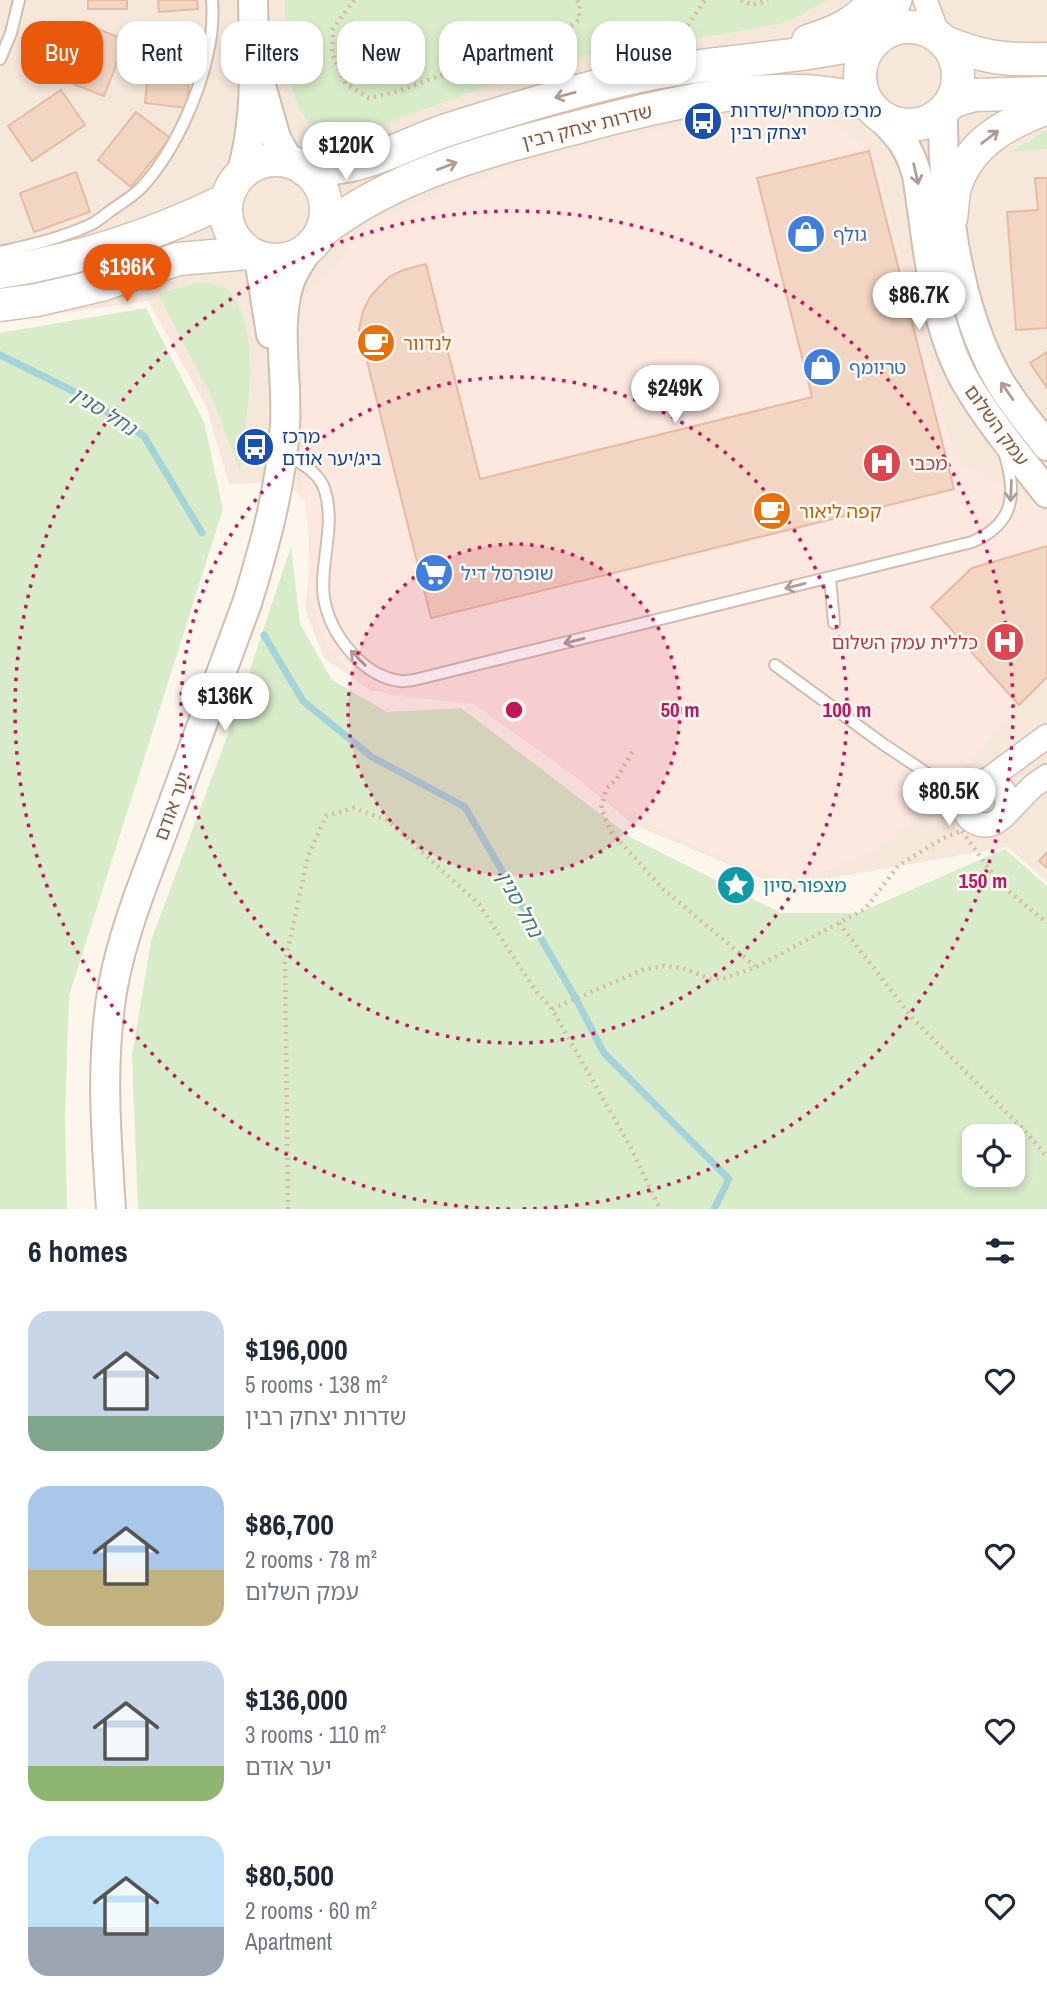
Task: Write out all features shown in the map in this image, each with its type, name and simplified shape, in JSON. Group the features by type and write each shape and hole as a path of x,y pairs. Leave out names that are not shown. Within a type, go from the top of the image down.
{"main road":[{"path":"763,57 832,33 858,18 874,0"},
{"path":"1047,60 1004,60 974,54 927,30 900,27 880,36 862,59 859,79 862,93 875,111 893,123 920,124 932,120 947,107 974,95 1047,93"},
{"name":"שדרות יצחק רבין","path":"696,68 827,51 880,36"},
{"path":"941,39 952,52 957,64 956,90 947,107"},
{"name":"שדרות יצחק רבין","path":"297,166 340,168 365,162 443,131 508,110 609,84"},
{"name":"שדרות יצחק רבין","path":"315,240 339,217 375,196 454,163 518,142 636,112 771,91 835,94 875,111"},
{"path":"951,218 955,186 968,160 980,144 1004,126 1047,108"},
{"path":"0,272 92,253 177,223 233,187 255,164 264,161 282,160 297,166 312,176 324,197 326,214 315,240 293,258 276,261 254,255 178,259 101,285 37,300 0,305"},
{"path":"233,187 226,217 229,229 238,244 254,255"}],"street":[{"path":"253,0 253,21"},
{"path":"880,36 900,0"},
{"path":"925,0 941,39"},
{"path":"233,187 247,153 253,84"},
{"path":"260,84 276,138 297,166"},
{"name":"עמק השלום","path":"947,107 945,172 958,270 969,310 997,377 1047,446"},
{"name":"עמק השלום","path":"875,111 901,137 911,155 917,175 938,307 945,334 966,384 1047,493"},
{"name":"יער אודם","path":"111,1209 103,1088 113,984 148,873 254,582 274,509 285,423 285,301 291,279 315,240"},
{"name":"יער אודם","path":"94,1209 88,1093 99,985 134,868 234,606 270,470 271,330 254,255"},
{"path":"1047,736 986,781 971,785 964,798 968,826 989,825 1003,817 1033,786 1047,776"},
{"path":"986,781 999,785 1006,795 1003,817"}],"lane":[{"path":"0,59 11,33 19,0"},
{"path":"0,252 46,242 94,223 141,188 168,153 189,112 203,73 213,13 212,0"},
{"path":"283,451 313,471 325,488 330,515 324,598 332,622 345,645 361,663 381,676 402,681 972,542 994,529 1011,506 1012,477 996,425"},
{"path":"830,577 834,623"},
{"path":"775,665 883,744 964,798"}],"path":[{"path":"354,0 333,29 332,54 346,84 369,98 396,92 568,28 579,20 580,5 577,0"},
{"path":"691,21 705,0"},
{"path":"741,0 752,5 768,0"},
{"path":"632,752 616,780 606,789 601,808 612,833 663,889 756,967"},
{"path":"288,1209 285,963 308,856 326,816 354,808 387,820 479,904 535,990 552,1009 631,1148 660,1209"},
{"path":"552,1009 642,970 664,966 682,968 712,979 725,978 756,967 865,909 898,866 968,826 999,883 1047,923"},
{"path":"839,923 913,1019 1028,1134 1047,1157"}],"shaded area":[{"path":"0,0 1047,0 1047,882 1008,847 836,877 790,890 632,824 471,689 371,691 324,658 305,609 317,513 286,482 229,484 206,406 148,301 0,322"},
{"path":"779,109 818,111 875,156 955,460 1047,511 1047,669 934,805 871,852 829,869 789,880 738,865 634,818 473,704 389,695 356,678 327,645 308,597 309,536 302,481 304,296 326,277 345,255 361,227 504,169 668,127"}],"green space":[{"path":"285,0 827,0 788,22 696,38 696,21 591,21 591,54 577,58 577,21 439,21 439,84 493,84 346,139 320,132 308,121 299,107 292,84 323,84 323,21 285,21"},
{"path":"1047,130 1047,149 1010,152"},
{"path":"201,282 227,290 239,306 246,327 250,376 240,471 210,393 158,294"},
{"path":"146,308 204,422 223,509 69,996 65,1117 67,1209 0,1209 0,333"},
{"path":"291,546 300,624 332,680 387,712 461,708 632,838 781,913 858,913 1005,849 1047,886 1047,1209 138,1209 132,1056 151,941 235,715"}],"building":[{"path":"88,0 127,0 127,9 88,9"},
{"path":"158,0 197,0 198,9 159,12"},
{"path":"103,31 117,36 117,63 104,96 73,84 103,84"},
{"path":"147,84 189,84 186,108 145,103"},
{"path":"61,90 85,125 32,161 8,126"},
{"path":"136,112 170,138 131,187 98,160"},
{"path":"869,151 954,489 431,618 359,329 363,311 378,288 389,277 403,270 426,264 480,479 812,397 757,178"},
{"path":"76,172 90,212 34,232 20,193"},
{"path":"1035,178 1047,178 1047,328 1016,330 1007,212 1038,210"},
{"path":"1047,352 1047,388 1030,363"},
{"name":"כללית עמק השלום","path":"1047,546 1047,677 1019,705 931,607 972,568"},
{"path":"1047,852 1047,868 1039,861"}],"waterway":[{"name":"נחל סנין","path":"0,355 81,395 144,436 202,533"},
{"name":"נחל סנין","path":"264,635 303,701 372,757 465,807 576,999 604,1053 729,1179 714,1209"}],"place":[{"name":"מרכז מסחרי/שדרות יצחק רבין","path":"703,121"},
{"name":"גולף","path":"806,234"},
{"name":"לנדוור","path":"376,343"},
{"name":"טריומף","path":"822,367"},
{"name":"מרכז ביג/יער אודם","path":"255,447"},
{"name":"מכבי","path":"882,463"},
{"name":"קפה ליאור","path":"772,511"},
{"name":"שופרסל דיל","path":"434,573"},
{"name":"כללית עמק השלום","path":"1005,642"},
{"name":"מצפור סיון","path":"736,885"}]}
